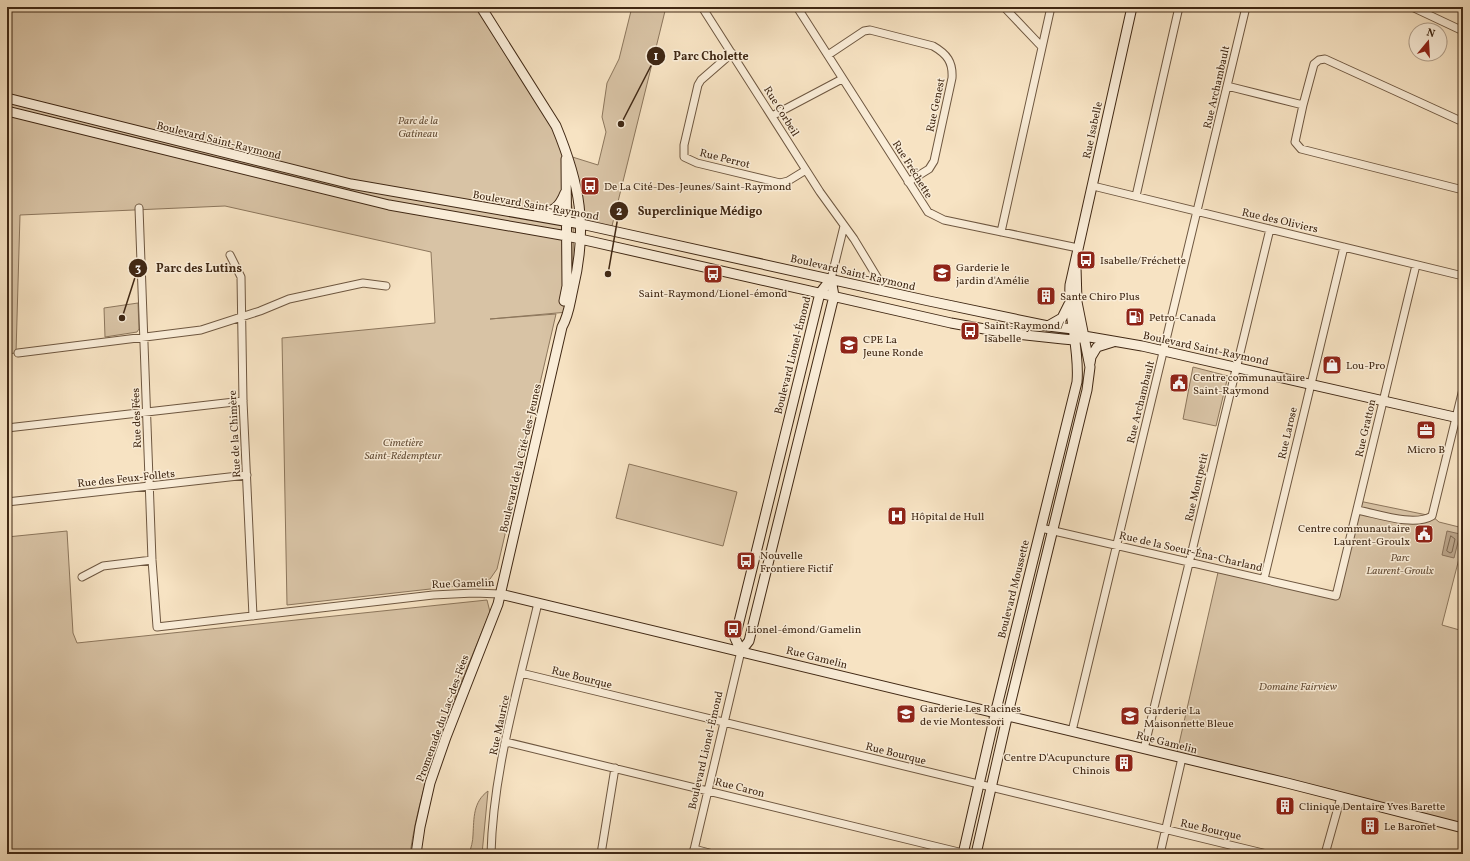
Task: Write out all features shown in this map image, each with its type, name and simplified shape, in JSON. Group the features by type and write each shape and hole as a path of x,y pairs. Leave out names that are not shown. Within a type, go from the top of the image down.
{"street":[{"name":"Boulevard de la Cité-des-Jeunes","path":"481,7 556,126 577,183 581,224 581,240 576,278 566,319 562,326 500,594"},
{"name":"Rue Corbeil","path":"702,7 806,170 854,239 877,277"},
{"name":"Rue Fréchette","path":"797,7 923,207 933,216 944,220 1078,248"},
{"path":"1004,7 1042,47"},
{"path":"1001,232 1051,7"},
{"name":"Rue Isabelle","path":"1073,329 1069,304 1070,285 1132,7"},
{"path":"1136,196 1179,7"},
{"name":"Rue Archambault","path":"1072,731 1246,7"},
{"path":"1412,7 1463,31"},
{"path":"1461,7 1463,13"},
{"name":"Rue Genest","path":"828,55 864,31 870,30 932,46 940,50 951,62 953,69 952,78 934,160 929,169 908,182"},
{"name":"Rue Perrot","path":"732,53 701,80 698,85 684,144 684,157 697,163 780,183 788,181 806,170"},
{"path":"1463,122 1325,59 1319,60 1314,64 1303,106 1296,142 1297,147 1300,150 1463,190"},
{"path":"772,116 842,79"},
{"path":"1227,86 1303,106"},
{"name":"Boulevard Saint-Raymond","path":"7,98 351,184 390,192 568,221 1048,326 1073,329 1084,336 1163,351 1460,418"},
{"name":"Boulevard Saint-Raymond","path":"7,111 389,205 567,236 976,328 1074,340 1084,336"},
{"name":"Boulevard de la Cité-des-Jeunes","path":"562,326 561,318 567,286 568,221 566,155"},
{"name":"Rue des Oliviers","path":"1092,186 1463,276"},
{"path":"524,213 553,210 560,204 566,190"},
{"name":"Rue des Fées","path":"139,208 145,337 152,560 157,628"},
{"path":"831,279 844,226"},
{"name":"Rue Montpetit","path":"1144,749 1270,229"},
{"name":"Rue Larose","path":"1264,579 1344,247"},
{"name":"Rue de la Chimère","path":"230,255 242,277 243,401 252,616"},
{"name":"Rue Isabelle","path":"1076,258 1077,302 1084,336"},
{"name":"Rue Gratton","path":"1336,596 1416,265"},
{"name":"Boulevard Lionel-Émond","path":"741,651 735,638 820,293 831,279"},
{"name":"Boulevard Lionel-Émond","path":"693,851 709,790 741,651 749,641 834,296 831,279"},
{"path":"18,354 201,330 289,300 363,283 386,286"},
{"path":"1048,326 1062,318 1069,304"},
{"name":"Boulevard Moussette","path":"965,853 978,785 995,713 1077,382 1078,367 1073,329"},
{"path":"1084,336 1090,366"},
{"path":"976,854 1086,390 1091,357 1097,347 1116,341"},
{"path":"1357,510 1409,521 1424,519 1432,516 1460,418 1463,389"},
{"path":"7,428 243,401"},
{"name":"Rue des Feux-Follets","path":"7,502 247,475"},
{"name":"Rue de la Soeur-Éna-Charland","path":"1041,528 1336,596"},
{"path":"82,577 102,566 152,560"},
{"name":"Rue Gamelin","path":"157,628 433,595 474,593 500,594 1072,731 1463,828"},
{"name":"Promenade du Lac-des-Fées","path":"416,854 420,827 430,783 500,594"},
{"name":"Rue Maurice","path":"491,854 495,800 521,673 538,603"},
{"name":"Rue Bourque","path":"521,673 1267,854"},
{"name":"Rue Caron","path":"506,742 965,853"},
{"path":"1160,854 1182,758"},
{"path":"601,854 614,768"},
{"path":"1325,854 1341,797"},
{"path":"693,851 713,854"}],"green space":[{"name":"Parc de la Gatineau","path":"7,7 481,7 531,80 566,155 598,165 606,132 602,117 607,83 619,59 632,7 666,7 611,230 581,224 566,157 574,224 572,284 568,312 490,319 556,314 497,569 490,579 484,583 287,605 282,338 435,323 431,252 225,206 20,215 16,353 7,354"},
{"path":"138,303 139,329 137,332 105,337 104,308"},
{"path":"1193,367 1228,376 1216,426 1183,419"},
{"path":"7,381 11,427 7,428"},
{"path":"629,464 737,492 723,546 616,518"},
{"name":"Domaine Fairview","path":"1359,501 1432,516 1439,522 1463,528 1463,543 1442,625 1463,631 1463,828 1176,757 1219,568 1336,596"},
{"path":"67,531 73,633 77,643 487,600 490,612 442,731 432,761 423,792 410,854 7,854 7,537"},
{"path":"488,791 482,854 469,854 473,840 475,811 479,800"}],"water":[{"path":"1447,531 1460,534 1454,558 1442,555"}],"place":[{"name":"Parc Cholette","path":"621,124"},
{"name":"De La Cité-Des-Jeunes/Saint-Raymond","path":"590,186"},
{"name":"Isabelle/Fréchette","path":"1086,260"},
{"name":"Garderie le jardin d'Amélie","path":"942,273"},
{"name":"Superclinique Médigo","path":"608,274"},
{"name":"Saint-Raymond/Lionel-émond","path":"713,274"},
{"name":"Sante Chiro Plus","path":"1046,296"},
{"name":"Petro-Canada","path":"1135,317"},
{"name":"Parc des Lutins","path":"122,318"},
{"name":"Saint-Raymond/ Isabelle","path":"970,331"},
{"name":"CPE La Jeune Ronde","path":"849,345"},
{"name":"Lou-Pro","path":"1332,365"},
{"name":"Centre communautaire Saint-Raymond","path":"1179,383"},
{"name":"Micro B","path":"1426,430"},
{"name":"Hôpital de Hull","path":"897,516"},
{"name":"Centre communautaire Laurent-Groulx","path":"1424,534"},
{"name":"Nouvelle Frontiere Fictif","path":"746,561"},
{"name":"Lionel-émond/Gamelin","path":"733,629"},
{"name":"Garderie Les Racines de vie Montessori","path":"906,714"},
{"name":"Garderie La Maisonnette Bleue","path":"1130,716"},
{"name":"Centre D'Acupuncture Chinois","path":"1124,763"},
{"name":"Clinique Dentaire Yves Barette","path":"1285,806"},
{"name":"Le Baronet","path":"1370,826"}],"park label":[{"name":"Cimetière Saint-Rédempteur","path":"403,448"},
{"name":"Parc Laurent-Groulx","path":"1400,563"}]}
